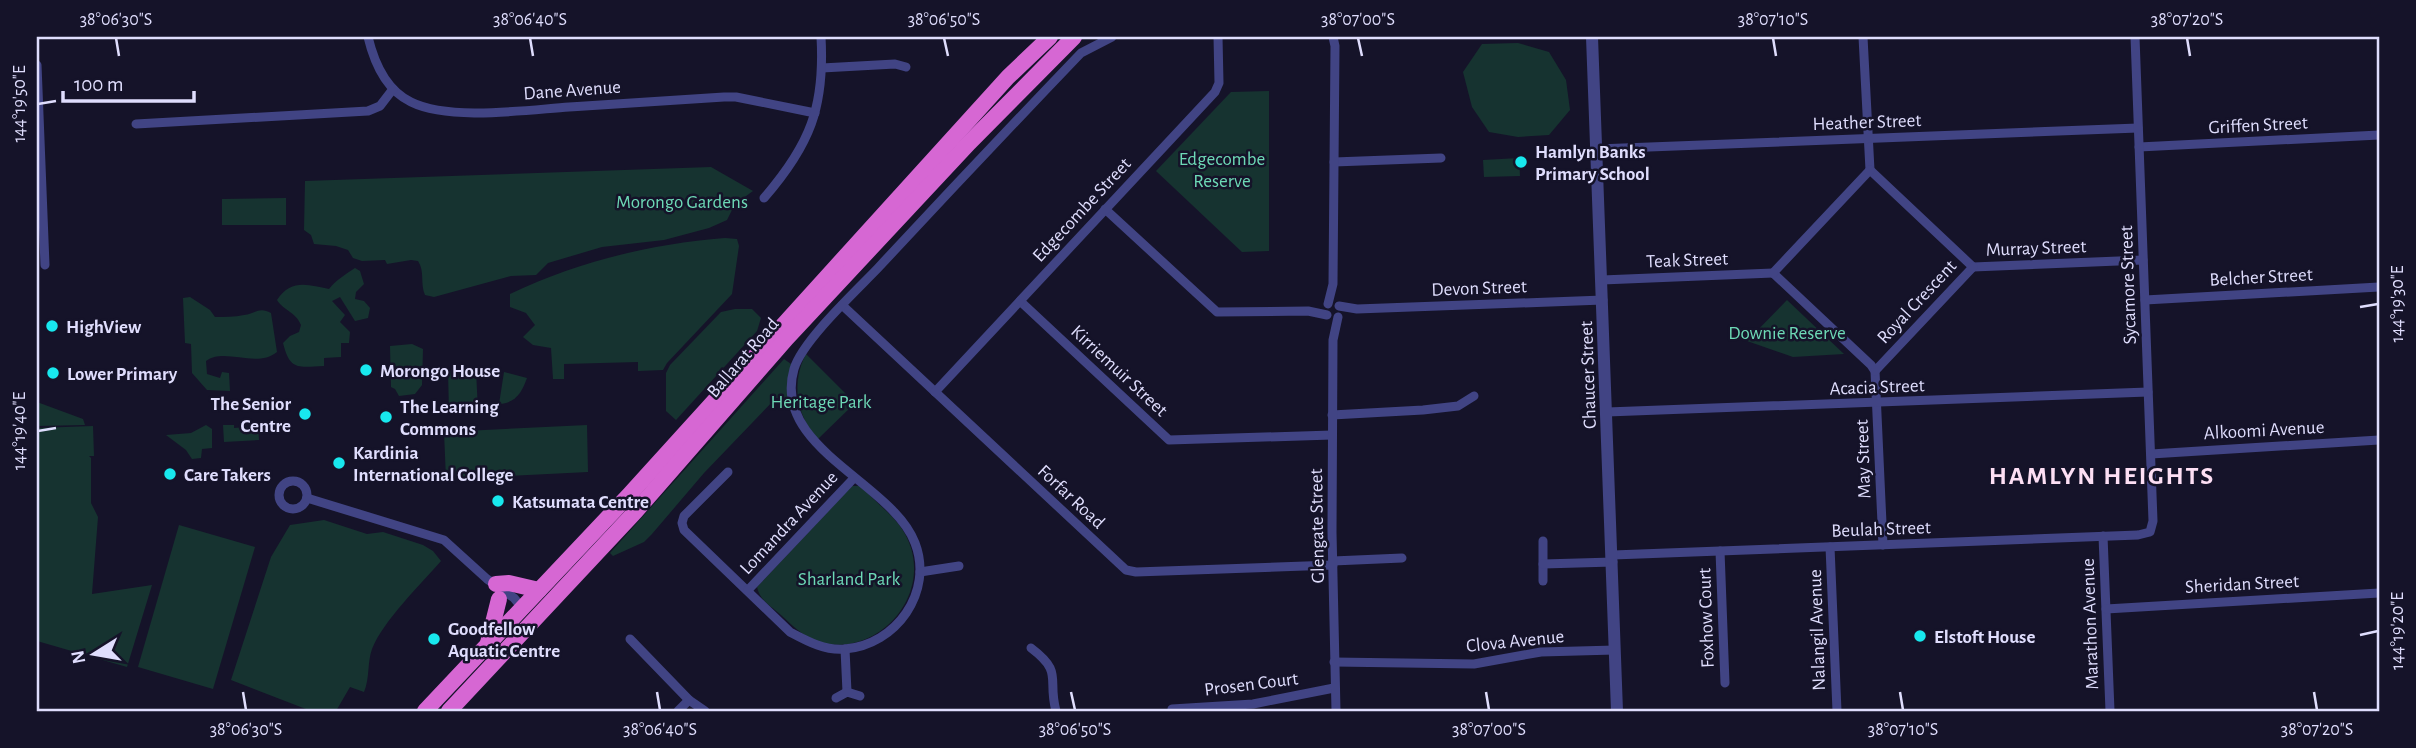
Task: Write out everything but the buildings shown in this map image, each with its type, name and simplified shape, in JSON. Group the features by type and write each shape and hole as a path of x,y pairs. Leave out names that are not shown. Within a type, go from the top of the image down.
{"highway":[{"name":"Ballarat Road","path":"425,711 629,495 999,87 1050,37"},
{"name":"Ballarat Road","path":"449,711 636,511 787,338 978,133 1074,37"},
{"path":"487,646 494,588 509,583 539,590"}],"street":[{"path":"136,124 368,111 380,106 393,89 377,63 368,37"},
{"path":"764,198 793,163 815,113 822,68 821,37"},
{"path":"728,472 684,516 684,530 790,632 810,643 845,649 886,635 901,620 914,602 920,572 915,542 904,523 809,436 799,417 792,393 795,366 803,350 842,305 1081,52 1112,37"},
{"name":"Edgecombe Street","path":"935,392 1215,92 1219,83 1218,37"},
{"name":"Chaucer Street","path":"1592,37 1617,711"},
{"path":"1863,37 1870,170 1773,273 1875,371"},
{"name":"Sycamore Street","path":"2135,37 2151,453 2153,521 2150,532"},
{"name":"Glengate Street","path":"1335,40 1332,435 1336,711"},
{"path":"822,68 895,64 906,67"},
{"path":"37,65 40,212 45,265"},
{"name":"Dane Avenue","path":"393,89 410,101 441,111 527,110 736,97 815,113"},
{"name":"Heather Street","path":"1597,149 2138,128"},
{"name":"Griffen Street","path":"2139,147 2379,135"},
{"path":"1334,162 1441,158"},
{"name":"Royal Crescent","path":"1870,170 1973,267 1875,371"},
{"path":"1105,209 1217,313 1333,311"},
{"name":"Murray Street","path":"1973,267 2143,260"},
{"name":"Teak Street","path":"1602,280 1773,273"},
{"name":"Belcher Street","path":"2146,300 2379,287"},
{"name":"Devon Street","path":"1333,311 1603,300"},
{"name":"Kirriemuir Street","path":"1020,301 1169,440 1332,435"},
{"name":"Forfar Road","path":"842,305 1130,572 1402,558"},
{"name":"May Street","path":"1875,371 1883,545"},
{"name":"Acacia Street","path":"1607,412 2148,392"},
{"path":"1332,415 1458,406 1475,396"},
{"name":"Alkoomi Avenue","path":"2151,453 2379,440"},
{"name":"Lomandra Avenue","path":"748,590 854,478"},
{"path":"307,498 444,540 532,623"},
{"name":"Beulah Street","path":"1543,564 1720,551 2138,536 2150,532"},
{"name":"Marathon Avenue","path":"2103,536 2110,711"},
{"path":"1543,541 1543,581"},
{"path":"1383,546 1384,558"},
{"name":"Nalangil Avenue","path":"1830,547 1837,711"},
{"name":"Foxhow Court","path":"1720,551 1725,683"},
{"path":"920,572 959,566"},
{"path":"494,588 514,598 519,611"},
{"name":"Sheridan Street","path":"2106,609 2379,593"},
{"path":"630,639 689,700 705,711"},
{"path":"1031,648 1043,657 1053,670 1056,711"},
{"path":"845,649 847,692"},
{"name":"Clova Avenue","path":"1334,662 1474,664 1541,652 1615,650"},
{"name":"Prosen Court","path":"1172,709 1253,704 1334,688"},
{"path":"836,698 847,692 860,696"},
{"path":"678,711 689,700"}],"green space":[{"path":"1518,43 1549,52 1566,80 1570,110 1549,135 1518,137 1489,132 1472,107 1463,72 1482,44"},
{"name":"Edgecombe Reserve","path":"1269,91 1269,251 1242,252 1156,171 1231,92"},
{"path":"1519,158 1520,176 1484,177 1483,160"},
{"name":"Morongo Gardens","path":"711,167 753,191 735,204 727,220 709,228 664,240 602,247 548,263 536,275 511,276 434,297 425,295 418,261 387,264 385,260 362,261 353,258 348,250 314,244 311,235 304,230 305,181"},
{"path":"286,198 286,225 222,225 222,199"},
{"path":"725,238 737,239 739,246 732,294 663,370 638,371 638,362 564,364 564,379 553,379 551,348 533,345 523,337 535,325 526,313 510,307 510,294 588,264 642,250"},
{"path":"355,268 360,271 364,284 356,292 355,299 364,301 370,308 368,318 355,321 340,297 332,301 345,315 340,322 350,332 349,343 341,343 341,357 324,358 324,366 301,367 292,363 283,343 299,332 301,325 277,300 288,288 294,286 307,285 329,289"},
{"path":"190,297 210,310 215,317 241,316 260,310 271,313 277,352 260,359 222,356 206,361 207,374 220,378 222,372 229,373 230,391 207,390 192,373 191,344 185,343 183,298"},
{"name":"Downie Reserve","path":"1787,300 1844,354 1793,357 1747,341"},
{"path":"752,309 761,318 757,331 676,420 666,411 666,373 670,365 721,312"},
{"path":"412,344 423,349 422,385 415,394 399,396 391,387 390,346"},
{"name":"Heritage Park","path":"806,354 855,403 818,439 805,420 798,398 798,376"},
{"path":"784,359 791,364 788,396 785,399 776,398 704,473 644,542 613,556 610,553"},
{"path":"476,370 478,411 449,412 448,371"},
{"path":"504,372 527,378 518,396 499,404"},
{"path":"37,402 83,419 85,425 37,426"},
{"path":"206,425 212,429 212,448 202,449 201,458 192,459 186,450 166,435 191,433"},
{"path":"223,425 234,425 234,428 258,426 259,440 224,442"},
{"path":"587,425 588,472 446,479 444,432"},
{"path":"93,426 94,456 89,456 91,503 98,517 92,594 152,585 127,667 37,641 37,428"},
{"name":"Sharland Park","path":"852,486 865,490 902,529 912,550 914,571 910,592 901,610 887,626 869,638 849,644 826,644 807,637 796,629 763,600 757,587"},
{"path":"324,520 367,534 383,532 423,545 433,551 441,561 403,603 377,638 370,654 364,692 350,687 336,711 311,711 231,680 271,557 290,525"},
{"path":"179,525 255,547 213,689 138,667"}],"place":[{"name":"Hamlyn Banks Primary School","path":"1521,162"},
{"name":"HighView","path":"52,326"},
{"name":"Morongo House","path":"366,370"},
{"name":"Lower Primary","path":"53,373"},
{"name":"The Senior Centre","path":"305,414"},
{"name":"The Learning Commons","path":"386,417"},
{"name":"Kardinia International College","path":"339,463"},
{"name":"Care Takers","path":"170,474"},
{"name":"Katsumata Centre","path":"498,501"},
{"name":"Elstoft House","path":"1920,636"},
{"name":"Goodfellow Aquatic Centre","path":"434,639"}],"district":[{"name":"HAMLYN HEIGHTS","path":"2102,475"}]}
